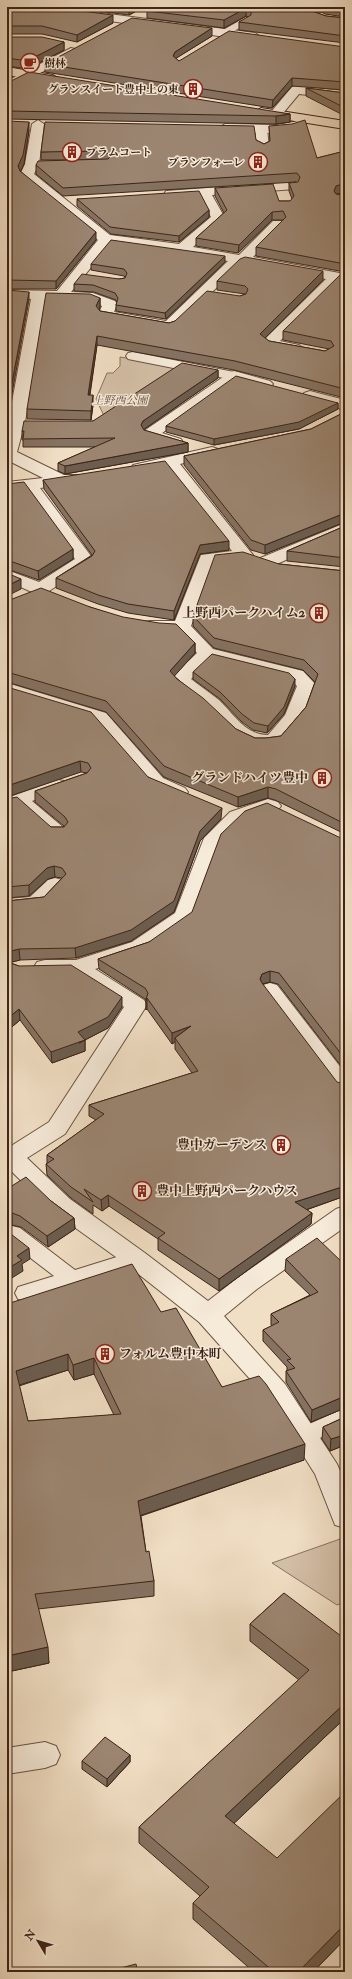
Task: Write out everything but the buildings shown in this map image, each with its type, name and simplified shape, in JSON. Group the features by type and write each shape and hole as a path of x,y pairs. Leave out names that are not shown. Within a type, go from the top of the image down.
{"main road":[{"path":"7,71 68,82"},
{"path":"252,111 345,125"}],"street":[{"path":"47,7 44,9 267,39"},
{"path":"305,8 310,13 327,13"},
{"path":"111,30 149,10"},
{"path":"210,44 225,33"},
{"path":"7,86 79,48 64,44"},
{"path":"275,115 296,90 345,95"},
{"path":"214,127 291,128 308,120"},
{"path":"23,124 54,124"},
{"path":"38,124 31,165 27,175 106,239 182,249 241,261 341,278"},
{"path":"156,196 204,192 284,190"},
{"path":"182,249 218,218 204,192"},
{"path":"61,202 77,201"},
{"path":"7,294 62,294 94,297 110,304 105,316 169,326 234,263 241,261 278,224"},
{"path":"62,294 85,275 106,239"},
{"path":"311,352 269,343 341,278"},
{"path":"202,293 217,295"},
{"path":"39,294 17,424 7,454 63,480"},
{"path":"124,470 170,462 221,450 150,434 234,376 286,389 343,412"},
{"path":"170,462 244,555 264,564 292,569"},
{"path":"7,487 86,477"},
{"path":"20,599 40,589 85,560 29,484"},
{"path":"264,564 345,528"},
{"path":"182,628 207,559 244,555"},
{"path":"7,575 62,598"},
{"path":"133,623 182,628 207,654 230,657 296,675 307,685 294,716 273,741 254,741 239,732 212,704 180,680 207,654"},
{"path":"7,689 99,717 156,782 192,798"},
{"path":"27,968 77,967 140,947 184,916 211,842 229,813 268,805 289,815"},
{"path":"7,905 36,903 55,884"},
{"path":"77,967 136,1005 57,1128 10,1154 60,1205 136,1259 208,1315 276,1391 327,1471 344,1514"},
{"path":"208,1315 248,1283 345,1215"},
{"path":"7,1761 45,1755"}],"lane":[{"path":"225,33 246,20"},
{"path":"261,128 263,148"},
{"path":"31,165 46,165"},
{"path":"133,356 234,376"},
{"path":"17,424 33,424"},
{"path":"14,801 74,780"},
{"path":"14,801 58,832"},
{"path":"270,989 345,1088"},
{"path":"12,1233 72,1279"},
{"path":"26,1293 136,1259"},
{"path":"304,1436 345,1417"}],"green space":[{"name":"上野西公園","path":"120,357 180,367 142,395 179,406 145,431 106,420 96,399 107,373 113,373 120,366"},
{"path":"343,1538 345,1545 345,1602 337,1605 272,1563"}],"place":[{"name":"樹林","path":"30,63"},
{"name":"グランスイート豊中上の東","path":"193,89"},
{"name":"プラムコート","path":"72,152"},
{"name":"ブランフォーレ","path":"258,162"},
{"name":"上野西パークハイム2","path":"319,613"},
{"name":"グランドハイツ豊中","path":"322,778"},
{"name":"豊中ガーデンス","path":"281,1145"},
{"name":"豊中上野西パークハウス","path":"142,1191"},
{"name":"フォルム豊中本町","path":"105,1354"}]}
